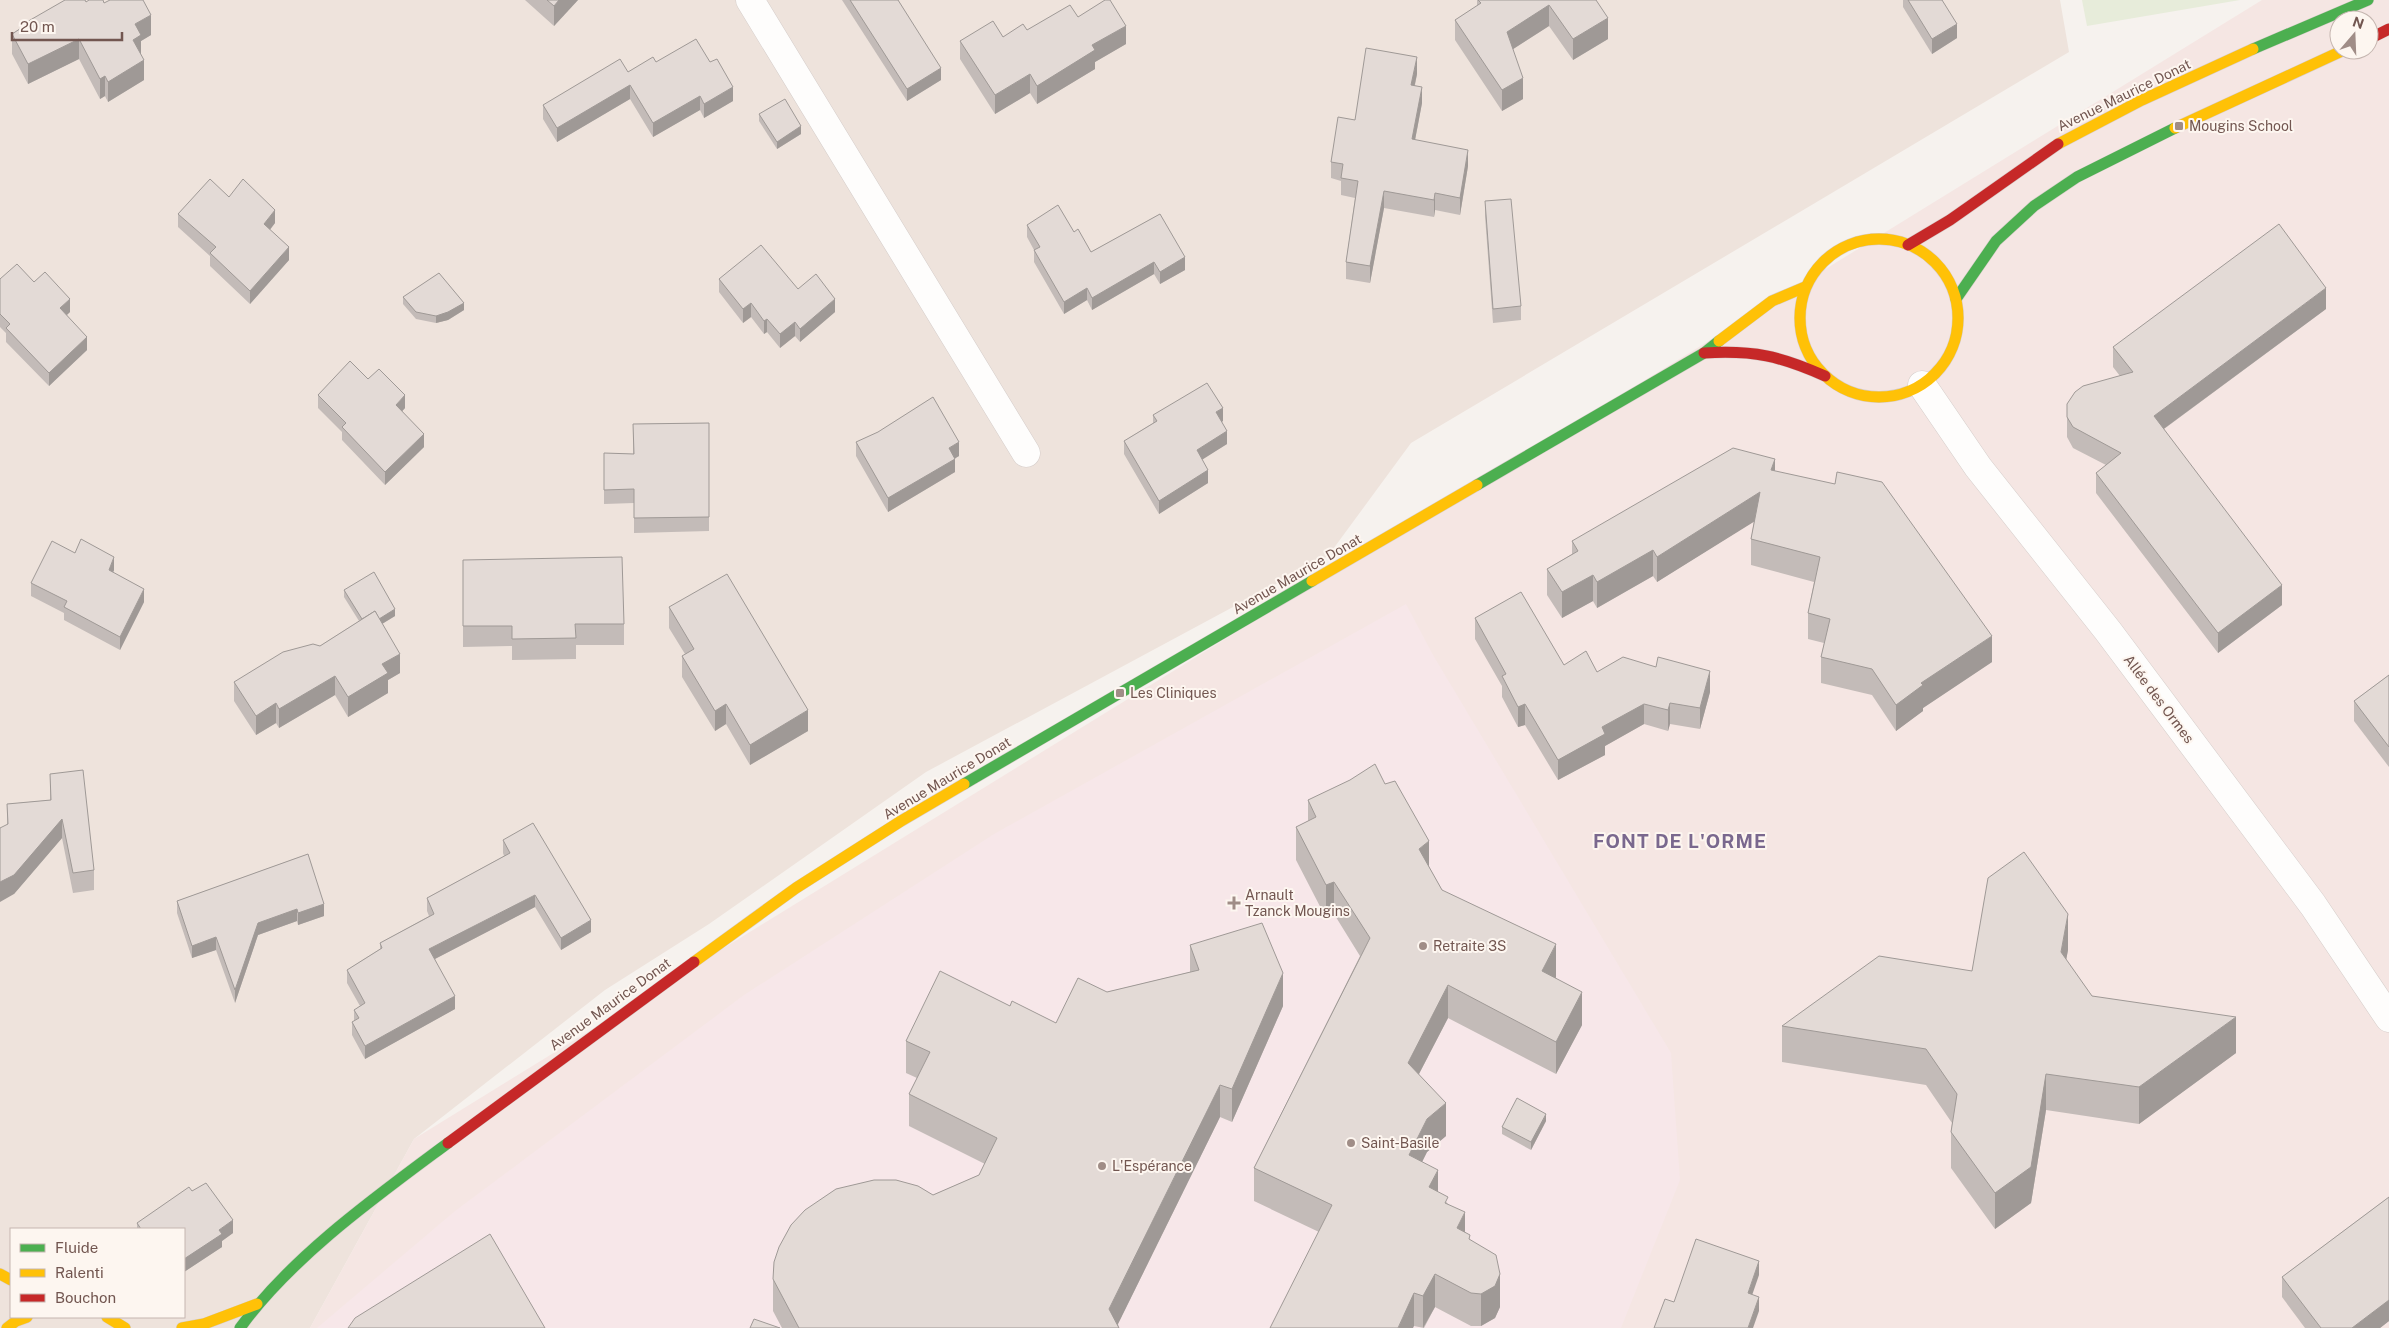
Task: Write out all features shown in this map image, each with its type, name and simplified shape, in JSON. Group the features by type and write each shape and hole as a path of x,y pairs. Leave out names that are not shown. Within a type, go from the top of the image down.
{"main road":[{"name":"Avenue Maurice Donat","path":"1908,244 1932,232 1965,211 2014,173 2075,134 2134,104 2368,0"},
{"path":"1956,299 1996,241 2034,206 2077,177 2179,126 2329,57"},
{"path":"1704,353 1757,351 1784,357 1825,376 1842,389 1862,396 1882,398 1903,394 1922,385 1940,369 1953,348 1958,324 1956,299 1946,276 1930,257 1908,244 1884,239 1860,241 1837,250 1818,266 1805,287 1799,311 1801,335 1810,358 1825,376"},
{"name":"Avenue Maurice Donat","path":"257,1304 328,1236 390,1186 688,966 845,856 1704,353 1772,301 1805,287"},
{"path":"182,1328 204,1324 257,1304"},
{"path":"240,1328 257,1304"},
{"path":"6,1328 24,1318"},
{"path":"109,1318 125,1328"}],"street":[{"path":"750,0 1026,454"},
{"name":"Allée des Ormes","path":"1922,385 1978,467 2108,631 2313,905 2389,1018"}],"shaded area":[{"path":"0,0 2060,0 2069,52 1411,443 1328,556 926,772 709,924 605,990 414,1139 310,1328 0,1328"},
{"path":"2262,0 2389,0 2389,1328 310,1328 414,1139"},
{"name":"Arnault Tzanck Mougins","path":"1406,604 1433,655 1671,1053 1680,1180 1621,1328 317,1328 455,1211 744,995 994,834"}],"green space":[{"path":"2082,0 2240,0 2087,26"}],"building":[{"path":"65,0 85,0 86,2 89,0 103,0 104,3 110,0 143,0 151,15 135,24 141,35 133,40 144,60 108,82 105,76 100,79 79,39 28,64 12,34 26,25 25,23"},
{"path":"547,0 559,0 554,6"},
{"path":"850,0 898,0 941,68 907,89"},
{"path":"1105,0 1110,0 1126,26 1092,45 1095,50 1037,86 1030,74 995,95 960,41 993,21 1003,37 1023,24 1027,30 1070,5 1078,17"},
{"path":"1478,0 1596,0 1608,18 1573,39 1549,5 1507,32 1523,78 1502,90 1455,20 1481,3"},
{"path":"1908,0 1942,0 1957,24 1932,39"},
{"path":"696,39 710,62 717,59 733,87 704,104 700,96 653,123 630,85 557,128 543,105 620,59 628,72 653,57 656,62"},
{"path":"1366,48 1417,57 1411,85 1422,87 1412,139 1468,150 1460,198 1435,193 1434,200 1384,191 1370,266 1346,262 1358,181 1341,178 1343,164 1331,162 1338,117 1355,120"},
{"path":"785,99 801,126 777,142 759,114"},
{"path":"210,179 229,197 243,179 275,210 264,224 289,247 250,291 210,253 216,247 178,214"},
{"path":"1511,199 1521,306 1493,309 1485,201"},
{"path":"1058,205 1074,232 1078,229 1091,252 1160,214 1185,257 1160,272 1154,262 1092,298 1087,288 1064,302 1034,250 1040,247 1027,225"},
{"path":"2279,224 2326,288 2154,416 2282,585 2218,633 2096,473 2121,453 2073,427 2067,417 2067,404 2075,392 2083,386 2133,372 2113,347"},
{"path":"761,245 798,289 816,274 835,299 800,329 795,322 780,334 767,319 764,321 751,303 743,309 719,279"},
{"path":"17,264 34,282 45,272 70,299 60,308 87,337 49,373 6,328 10,324 0,314 0,279"},
{"path":"439,273 464,303 436,316 416,312 403,297"},
{"path":"350,361 368,379 379,369 405,395 396,405 424,434 385,472 342,427 346,423 318,395"},
{"path":"1207,383 1223,408 1216,412 1227,431 1197,450 1208,470 1159,501 1124,441 1157,421 1153,415"},
{"path":"933,397 959,442 949,448 955,459 888,498 856,442 878,432"},
{"path":"709,423 709,517 634,518 634,489 604,490 604,453 634,454 633,424"},
{"path":"1733,448 1775,459 1771,470 1835,484 1837,472 1882,482 1992,636 1921,683 1923,685 1896,705 1872,669 1821,657 1830,619 1808,613 1820,557 1751,539 1760,492 1657,557 1653,550 1597,582 1593,575 1562,592 1547,569 1578,551 1572,541"},
{"path":"81,539 114,557 109,570 144,589 120,637 64,607 67,601 31,583 52,541 75,553"},
{"path":"622,557 624,624 575,624 576,638 512,639 512,626 463,626 463,560"},
{"path":"374,572 395,609 379,619 375,611 362,619 344,590"},
{"path":"727,574 808,710 750,745 726,704 715,711 682,656 694,649 669,607"},
{"path":"1521,592 1564,665 1586,651 1597,672 1623,657 1656,667 1658,657 1710,671 1700,708 1670,703 1668,710 1644,704 1602,727 1605,734 1558,760 1525,704 1518,707 1502,676 1506,674 1475,618"},
{"path":"375,611 400,654 382,664 388,673 348,697 335,676 279,709 276,703 256,716 234,682 283,652 313,644 320,646"},
{"path":"2389,675 2389,747 2354,701"},
{"path":"1375,764 1385,784 1395,781 1429,841 1419,849 1442,890 1556,944 1542,971 1582,992 1556,1042 1448,985 1408,1063 1446,1103 1427,1119 1409,1155 1438,1170 1429,1187 1448,1197 1445,1203 1465,1212 1457,1228 1470,1235 1469,1239 1496,1255 1500,1274 1495,1286 1481,1294 1471,1293 1435,1274 1423,1296 1414,1293 1398,1328 1270,1328 1332,1205 1254,1168 1370,938 1334,882 1326,885 1296,827 1316,817 1308,800 1350,780"},
{"path":"83,770 94,870 73,873 62,819 14,875 0,882 0,828 8,824 7,804 51,800 50,774"},
{"path":"533,823 591,920 561,938 535,895 429,949 455,996 365,1046 352,1022 359,1018 354,1010 365,1003 347,970 382,948 380,943 434,914 427,898 510,853 503,840"},
{"path":"2024,852 2068,914 2061,952 2092,996 2236,1017 2139,1087 2046,1074 2031,1167 1995,1193 1951,1132 1957,1094 1926,1049 1782,1026 1879,956 1972,971 1988,878"},
{"path":"308,854 324,904 298,913 297,909 258,923 235,990 216,937 192,946 177,901"},
{"path":"1262,923 1283,973 1232,1089 1220,1085 1109,1309 1119,1328 799,1328 773,1279 774,1262 779,1247 791,1225 805,1210 836,1189 874,1180 896,1180 918,1186 933,1195 979,1175 997,1138 909,1094 930,1052 906,1041 940,971 1010,1006 1012,1001 1056,1023 1078,978 1107,992 1199,970 1190,945"},
{"path":"1517,1098 1546,1114 1531,1142 1502,1127"},
{"path":"206,1183 233,1220 219,1230 222,1234 185,1258 185,1228 140,1228 137,1223 189,1187 192,1191"},
{"path":"2389,1197 2389,1300 2352,1328 2321,1328 2282,1277"},
{"path":"490,1234 545,1328 348,1328 355,1318"},
{"path":"1696,1239 1759,1261 1748,1293 1759,1297 1748,1328 1654,1328 1665,1299 1674,1302"},
{"path":"754,1319 780,1328 750,1328"}],"traffic: fast":[{"path":"2253,49 2368,0"},
{"path":"1956,299 1996,241 2034,206 2077,177 2175,128"},
{"path":"1477,485 1704,353 1719,341"},
{"path":"964,784 1312,581"},
{"path":"240,1328 284,1276 310,1252 337,1228 448,1143"}],"traffic: slow":[{"path":"2058,144 2142,100 2253,49"},
{"path":"2175,128 2329,57"},
{"path":"1871,239 1887,239 1902,242 1916,248 1935,262 1945,274 1955,295 1958,318 1955,341 1945,362 1935,374 1923,384 1902,394 1887,397 1871,397 1856,394 1835,384 1813,362 1803,341 1800,326 1800,310 1803,295 1813,274 1835,252 1856,242 1871,239"},
{"path":"1719,341 1772,301 1805,287"},
{"path":"1312,581 1477,485"},
{"path":"694,962 796,888 901,821 964,784"},
{"path":"0,1274 10,1279"},
{"path":"182,1328 204,1324 257,1304"},
{"path":"7,1328 16,1321 24,1318"},
{"path":"109,1318 125,1328"}],"traffic: jam":[{"path":"2379,34 2389,29"},
{"path":"1908,245 1950,220 2058,144"},
{"path":"1704,353 1722,352 1766,356 1780,359 1825,376"},
{"path":"448,1143 694,962"}],"place":[{"name":"Mougins School","path":"2179,126"},
{"name":"Les Cliniques","path":"1120,693"},
{"name":"Arnault Tzanck Mougins","path":"1234,903"},
{"name":"Retraite 3S","path":"1423,946"},
{"name":"Saint-Basile","path":"1351,1143"},
{"name":"L'Espérance","path":"1102,1166"}],"district":[{"name":"FONT DE L'ORME","path":"1680,841"}]}
